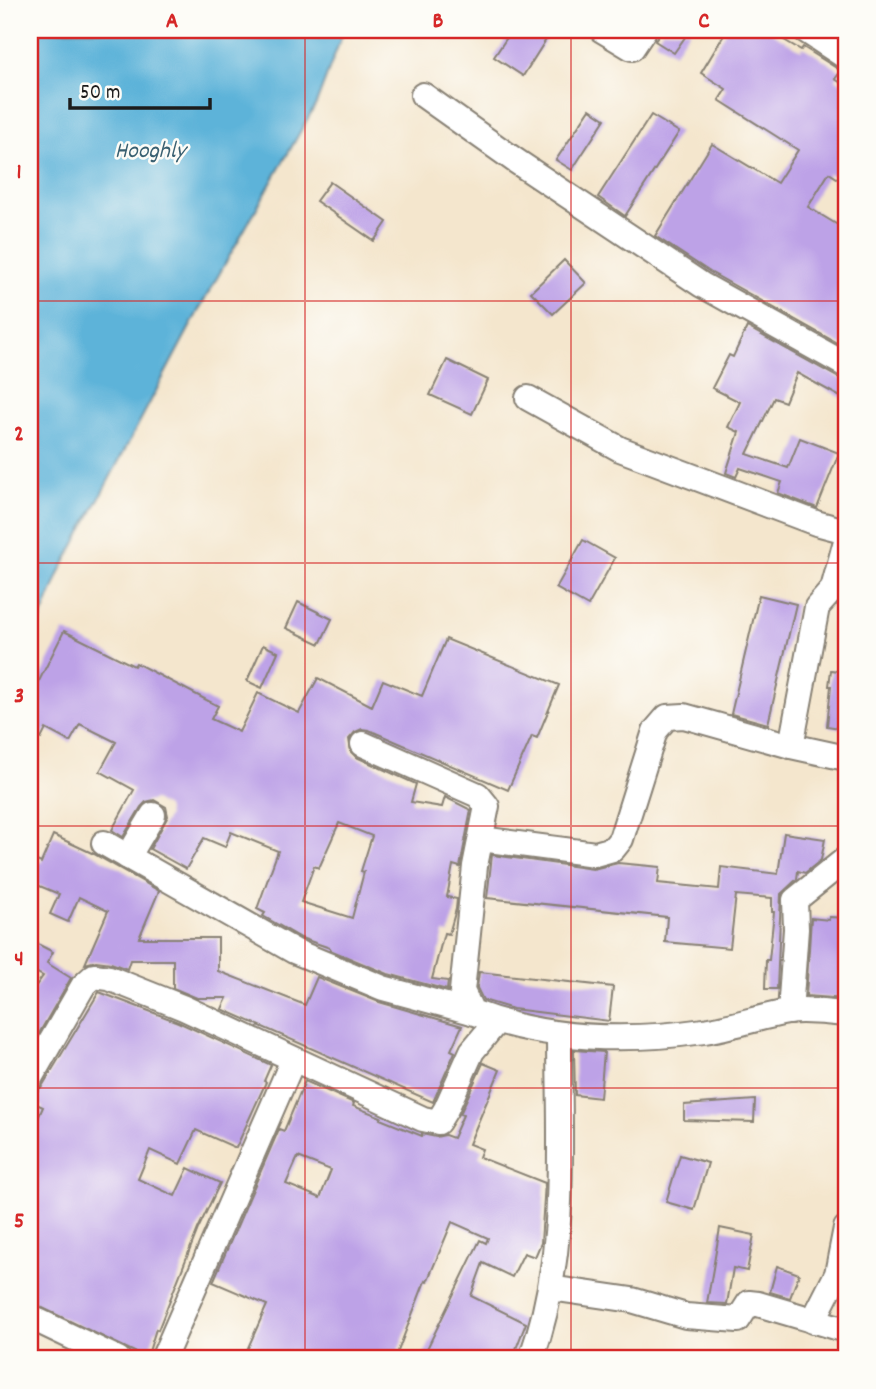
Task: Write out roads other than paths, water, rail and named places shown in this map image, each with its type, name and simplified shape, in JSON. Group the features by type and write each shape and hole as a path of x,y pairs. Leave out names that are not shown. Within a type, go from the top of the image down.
{"street":[{"path":"602,30 632,48 644,30"},
{"path":"805,30 846,57"},
{"path":"423,95 516,161 702,285 846,365"},
{"path":"528,398 620,449 816,523 846,531"},
{"path":"791,747 817,607 833,589 846,541"},
{"path":"481,839 595,853 613,849 621,839 655,731 667,717 684,716 791,747 846,758"},
{"path":"363,744 478,795 487,806 475,866 462,991 472,1012"},
{"path":"128,857 153,815"},
{"path":"104,843 294,951 383,988 497,1021 559,1034 613,1038 706,1031 790,1012 846,1014"},
{"path":"790,1012 796,929 795,900 846,859"},
{"path":"805,892 846,881"},
{"path":"30,1078 83,986 94,976 109,978 184,1008 423,1119 438,1122 472,1051 497,1021"},
{"path":"531,1359 550,1288 559,1220 559,1034"},
{"path":"163,1359 293,1060"},
{"path":"813,1321 837,1274 846,1228"},
{"path":"550,1288 632,1300 686,1317 738,1320 749,1303 846,1330"},
{"path":"30,1317 118,1359"}],"water":[{"name":"Hooghly","path":"30,30 344,30 316,104 201,306 60,572 30,647"}]}
